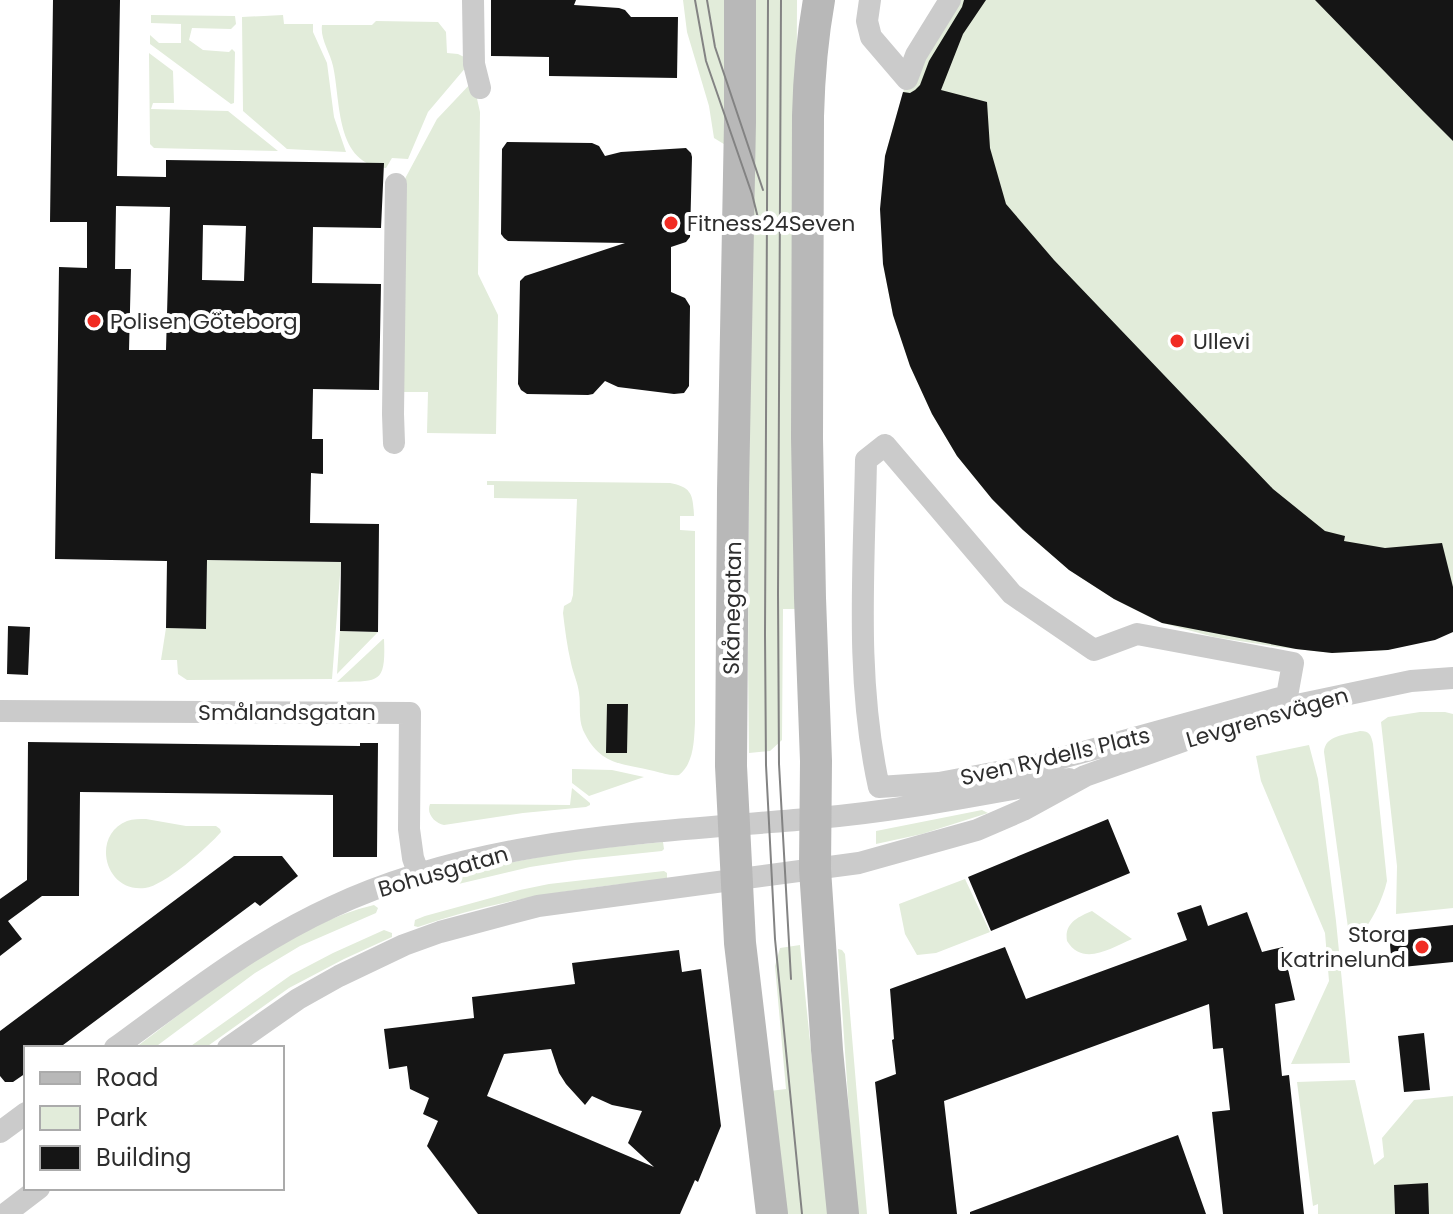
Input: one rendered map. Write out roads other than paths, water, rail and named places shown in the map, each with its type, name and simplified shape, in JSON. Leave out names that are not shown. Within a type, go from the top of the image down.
[{"type":"main road","name":"Skånegatan","points":[[740,0],[731,671],[733,824],[740,943],[772,1214]]},
{"type":"main road","points":[[815,10],[808,116],[807,438],[816,761],[815,869],[827,1050],[843,1214]]},
{"type":"street","points":[[473,0],[474,64],[480,88]]},
{"type":"street","points":[[870,0],[867,21],[871,37],[907,79],[916,55],[950,0]]},
{"type":"street","points":[[394,443],[396,184]]},
{"type":"street","name":"Sven Rydells Plats","points":[[885,445],[1012,594],[1094,650],[1137,634],[1293,663],[1287,696],[1036,765],[939,783],[879,787],[871,752],[862,650],[866,460],[885,445]]},
{"type":"street","name":"Levgrensvägen","points":[[815,869],[859,863],[977,830],[1023,810],[1085,776],[1292,706],[1411,681],[1453,678]]},
{"type":"street","name":"Smålandsgatan","points":[[0,711],[410,713],[409,829],[419,875]]},
{"type":"street","name":"Levgrensvägen","points":[[815,818],[886,810],[1085,776]]},
{"type":"street","name":"Bohusgatan","points":[[118,1046],[226,967],[293,925],[356,897],[419,875],[507,852],[585,840],[815,818]]},
{"type":"street","points":[[231,1046],[298,999],[339,976],[404,945],[440,932],[538,906],[815,869]]},
{"type":"street","points":[[0,1132],[24,1114]]},
{"type":"street","points":[[5,1214],[36,1190]]},
{"type":"tram line","points":[[695,0],[706,61],[752,194],[761,230]]},
{"type":"tram line","points":[[707,0],[715,47],[763,190]]},
{"type":"tram line","points":[[768,0],[766,765],[775,939],[802,1214]]},
{"type":"tram line","points":[[781,0],[779,764],[791,979]]},
{"type":"place","name":"Fitness24Seven","points":[[671,223]]},
{"type":"place","name":"Polisen Göteborg","points":[[94,321]]},
{"type":"place","name":"Ullevi","points":[[1177,341]]},
{"type":"place","name":"Stora Katrinelund","points":[[1422,947]]}]
